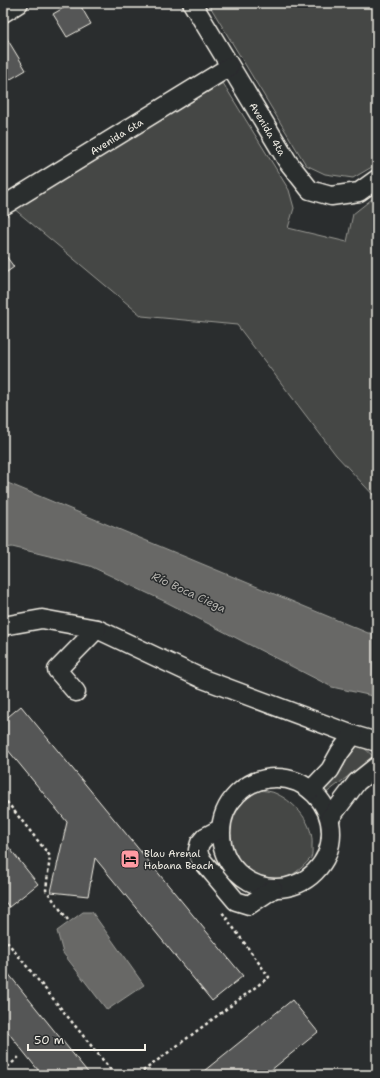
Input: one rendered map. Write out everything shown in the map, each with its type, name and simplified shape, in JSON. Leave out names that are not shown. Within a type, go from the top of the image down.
[{"type":"street","points":[[3,13],[19,3]]},
{"type":"street","name":"Avenida 4ta","points":[[192,3],[229,67],[288,162],[310,190],[332,196],[359,192],[377,179]]},
{"type":"street","name":"Avenida 6ta","points":[[3,206],[229,67]]},
{"type":"street","points":[[3,626],[42,619],[97,629],[203,679],[353,735],[377,742]]},
{"type":"street","points":[[76,692],[57,670],[97,629]]},
{"type":"street","points":[[311,790],[330,770],[340,752],[353,735]]},
{"type":"street","points":[[330,818],[357,782],[377,766]]},
{"type":"street","points":[[279,777],[296,781],[311,790],[323,803],[330,818],[332,836],[328,853],[319,868],[301,882],[290,887],[273,889],[256,885],[241,876],[229,863],[222,847],[220,829],[224,812],[232,797],[251,783],[262,779],[279,777]]},
{"type":"street","points":[[220,829],[205,837],[200,842],[198,850],[200,858],[208,870],[236,901],[249,905],[273,889]]},
{"type":"path","points":[[3,797],[50,856],[46,890],[68,920]]},
{"type":"path","points":[[138,1075],[269,977],[222,912]]},
{"type":"path","points":[[3,937],[115,1075]]},
{"type":"path","points":[[3,1070],[19,1056]]},
{"type":"shaded area","points":[[208,3],[377,3],[377,164],[353,178],[325,174],[306,165]]},
{"type":"shaded area","points":[[223,83],[289,190],[294,208],[288,228],[347,242],[353,214],[377,195],[377,499],[336,455],[237,325],[142,316],[13,208]]},
{"type":"shaded area","points":[[359,743],[377,760],[351,774],[316,801],[314,797],[344,766],[346,754]]},
{"type":"shaded area","points":[[259,790],[275,793],[291,803],[307,822],[312,838],[312,854],[310,859],[294,874],[281,880],[268,881],[258,878],[234,854],[225,837],[223,829],[224,820],[230,808],[242,799]]},
{"type":"water","name":"Río Boca Ciega","points":[[3,481],[368,633],[377,633],[377,697],[332,687],[166,602],[90,566],[12,547],[3,549]]},
{"type":"water","points":[[83,912],[92,912],[144,985],[107,1010],[63,953],[57,931]]},
{"type":"building","points":[[72,3],[79,3],[91,24],[67,37],[53,14]]},
{"type":"building","points":[[6,37],[26,70],[9,80],[3,69],[3,39]]},
{"type":"building","points":[[3,252],[14,267],[3,275]]},
{"type":"building","points":[[21,706],[243,976],[212,1001],[95,858],[88,896],[51,892],[67,822],[3,744],[3,721]]},
{"type":"building","points":[[3,840],[38,884],[9,907],[3,899]]},
{"type":"building","points":[[3,967],[90,1075],[42,1075],[3,1026]]},
{"type":"building","points":[[292,1000],[318,1032],[265,1075],[199,1075]]},
{"type":"building","points":[[377,1005],[377,1014],[373,1009]]},
{"type":"place","name":"Blau Arenal Habana Beach","points":[[130,859]]}]
